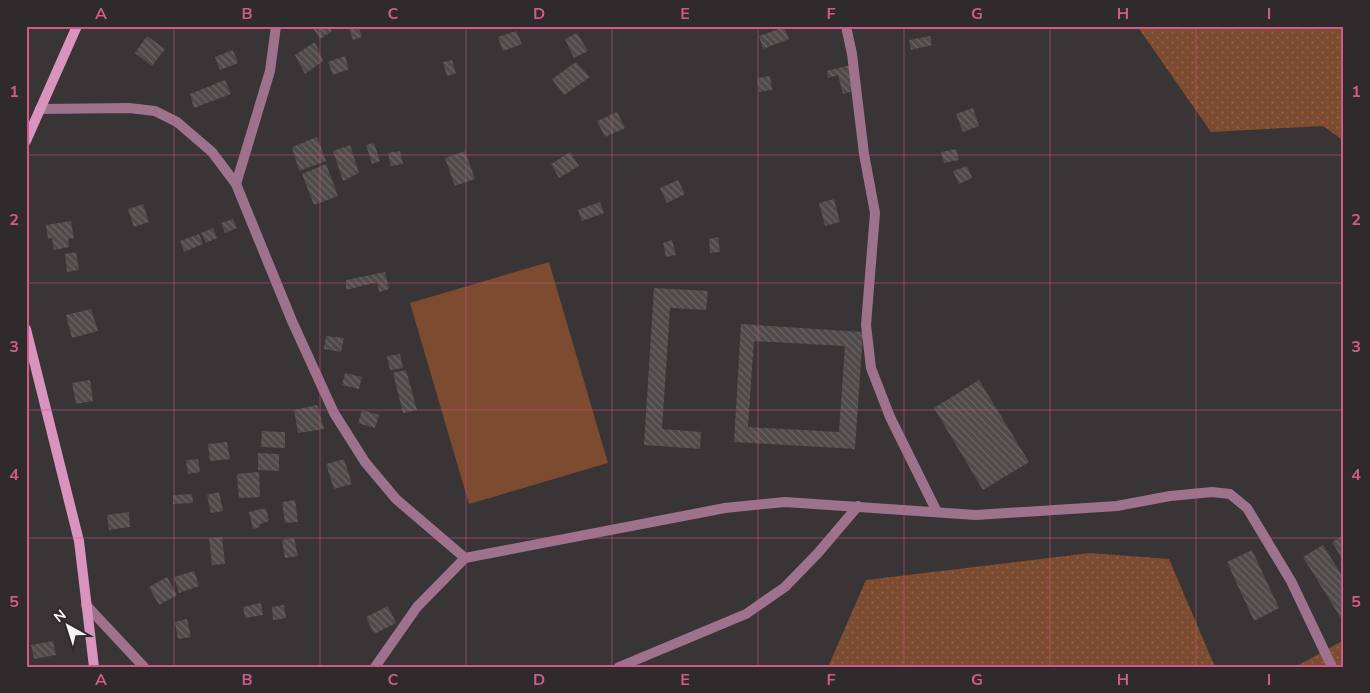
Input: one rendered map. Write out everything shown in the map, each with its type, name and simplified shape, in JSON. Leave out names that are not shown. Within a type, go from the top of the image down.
[{"type":"street","points":[[26,141],[77,26]]},
{"type":"street","points":[[236,184],[270,71],[276,26]]},
{"type":"street","points":[[846,26],[852,54],[864,154],[875,213],[866,325],[871,368],[890,417],[937,512]]},
{"type":"street","points":[[40,109],[129,108],[155,111],[176,122],[212,152],[236,184],[292,321],[334,413],[365,462],[396,500],[465,558]]},
{"type":"street","points":[[26,330],[31,367],[79,542],[94,667]]},
{"type":"street","points":[[375,667],[417,606],[465,558],[726,508],[785,502],[976,515],[1116,506],[1170,496],[1212,492],[1230,494],[1247,508],[1291,581],[1332,667]]},
{"type":"street","points":[[619,667],[746,614],[785,587],[818,553],[858,506]]},
{"type":"street","points":[[86,604],[144,667]]},
{"type":"shaded area","points":[[1137,26],[1344,26],[1344,141],[1323,126],[1211,132]]},
{"type":"shaded area","points":[[549,262],[608,463],[469,504],[410,303]]},
{"type":"shaded area","points":[[1090,553],[1169,559],[1215,667],[828,667],[866,580]]},
{"type":"shaded area","points":[[1344,640],[1344,667],[1295,667]]},
{"type":"building","points":[[312,26],[329,26],[332,31],[320,39]]},
{"type":"building","points":[[348,26],[358,26],[362,37],[353,40]]},
{"type":"building","points":[[784,27],[789,39],[763,49],[759,36]]},
{"type":"building","points":[[516,31],[522,44],[503,51],[498,37]]},
{"type":"building","points":[[577,33],[588,51],[574,58],[565,39]]},
{"type":"building","points":[[147,36],[165,49],[152,66],[135,53]]},
{"type":"building","points":[[930,36],[932,45],[911,50],[909,40]]},
{"type":"building","points":[[315,42],[323,61],[305,74],[295,55]]},
{"type":"building","points":[[233,50],[238,63],[220,70],[215,57]]},
{"type":"building","points":[[345,56],[349,69],[333,75],[328,62]]},
{"type":"building","points":[[452,60],[456,73],[447,76],[443,62]]},
{"type":"building","points":[[576,62],[590,77],[564,95],[552,79]]},
{"type":"building","points":[[854,64],[861,89],[843,94],[838,75],[828,78],[827,71]]},
{"type":"building","points":[[770,76],[772,90],[759,92],[757,78]]},
{"type":"building","points":[[225,80],[231,94],[194,108],[190,94]]},
{"type":"building","points":[[973,108],[979,126],[963,132],[956,114]]},
{"type":"building","points":[[617,112],[625,128],[605,137],[597,121]]},
{"type":"building","points":[[317,137],[326,161],[299,171],[292,147]]},
{"type":"building","points":[[374,143],[380,161],[372,164],[366,145]]},
{"type":"building","points":[[350,145],[359,173],[343,181],[333,151]]},
{"type":"building","points":[[956,149],[959,160],[944,163],[941,152]]},
{"type":"building","points":[[400,151],[403,164],[391,166],[388,153]]},
{"type":"building","points":[[465,151],[475,179],[455,186],[445,158]]},
{"type":"building","points":[[570,152],[579,166],[559,178],[551,164]]},
{"type":"building","points":[[326,164],[338,196],[314,205],[302,174]]},
{"type":"building","points":[[967,166],[972,178],[959,184],[953,171]]},
{"type":"building","points":[[678,180],[685,194],[667,203],[660,188]]},
{"type":"building","points":[[834,199],[840,222],[825,226],[819,203]]},
{"type":"building","points":[[600,202],[604,213],[582,221],[578,210]]},
{"type":"building","points":[[143,204],[149,222],[134,227],[128,209]]},
{"type":"building","points":[[233,219],[237,228],[225,233],[221,223]]},
{"type":"building","points":[[71,221],[74,238],[68,239],[69,247],[54,250],[52,238],[48,239],[46,225]]},
{"type":"building","points":[[213,228],[217,238],[206,243],[201,233]]},
{"type":"building","points":[[199,234],[203,244],[184,252],[180,241]]},
{"type":"building","points":[[718,237],[720,252],[710,253],[709,239]]},
{"type":"building","points":[[672,240],[676,255],[666,257],[663,243]]},
{"type":"building","points":[[76,252],[79,270],[67,272],[65,254]]},
{"type":"building","points":[[385,272],[389,289],[379,292],[377,282],[346,290],[346,280]]},
{"type":"building","points":[[654,288],[708,291],[706,310],[670,308],[662,429],[701,432],[700,449],[644,445]]},
{"type":"building","points":[[91,309],[98,331],[72,338],[66,315]]},
{"type":"building","points":[[741,324],[863,332],[855,449],[734,442]],"holes":[[[754,341],[845,346],[839,432],[748,427]]]},
{"type":"building","points":[[326,336],[344,338],[341,352],[324,349]]},
{"type":"building","points":[[400,354],[403,368],[390,370],[387,356]]},
{"type":"building","points":[[406,370],[417,410],[403,413],[393,373]]},
{"type":"building","points":[[345,373],[362,377],[359,389],[342,385]]},
{"type":"building","points":[[90,380],[93,401],[76,404],[72,383]]},
{"type":"building","points":[[979,380],[1029,462],[983,490],[934,408]]},
{"type":"building","points":[[317,405],[324,429],[298,433],[294,410]]},
{"type":"building","points":[[362,410],[379,415],[375,428],[358,423]]},
{"type":"building","points":[[262,431],[285,432],[285,448],[261,447]]},
{"type":"building","points":[[227,442],[230,459],[210,461],[208,444]]},
{"type":"building","points":[[258,453],[279,454],[279,471],[258,470]]},
{"type":"building","points":[[198,459],[200,472],[188,474],[186,460]]},
{"type":"building","points":[[344,459],[352,484],[334,489],[326,464]]},
{"type":"building","points":[[259,472],[260,497],[239,498],[237,474]]},
{"type":"building","points":[[219,492],[223,511],[211,513],[207,495]]},
{"type":"building","points":[[192,494],[193,503],[173,504],[173,495]]},
{"type":"building","points":[[295,500],[298,522],[285,523],[282,502]]},
{"type":"building","points":[[266,508],[269,521],[253,529],[249,512]]},
{"type":"building","points":[[129,512],[130,527],[109,530],[107,515]]},
{"type":"building","points":[[1344,535],[1344,562],[1332,542]]},
{"type":"building","points":[[222,537],[225,564],[212,565],[209,538]]},
{"type":"building","points":[[294,538],[298,556],[285,558],[282,540]]},
{"type":"building","points":[[1323,545],[1344,579],[1344,623],[1303,557]]},
{"type":"building","points":[[1252,550],[1279,608],[1254,621],[1227,562]]},
{"type":"building","points":[[194,571],[199,586],[179,593],[174,577]]},
{"type":"building","points":[[167,577],[177,595],[159,605],[149,587]]},
{"type":"building","points":[[261,603],[263,615],[245,618],[243,607]]},
{"type":"building","points":[[284,605],[286,618],[273,620],[272,607]]},
{"type":"building","points":[[388,606],[396,623],[374,634],[366,617]]},
{"type":"building","points":[[187,619],[191,637],[178,639],[175,622]]},
{"type":"building","points":[[53,641],[56,655],[34,659],[31,645]]}]
